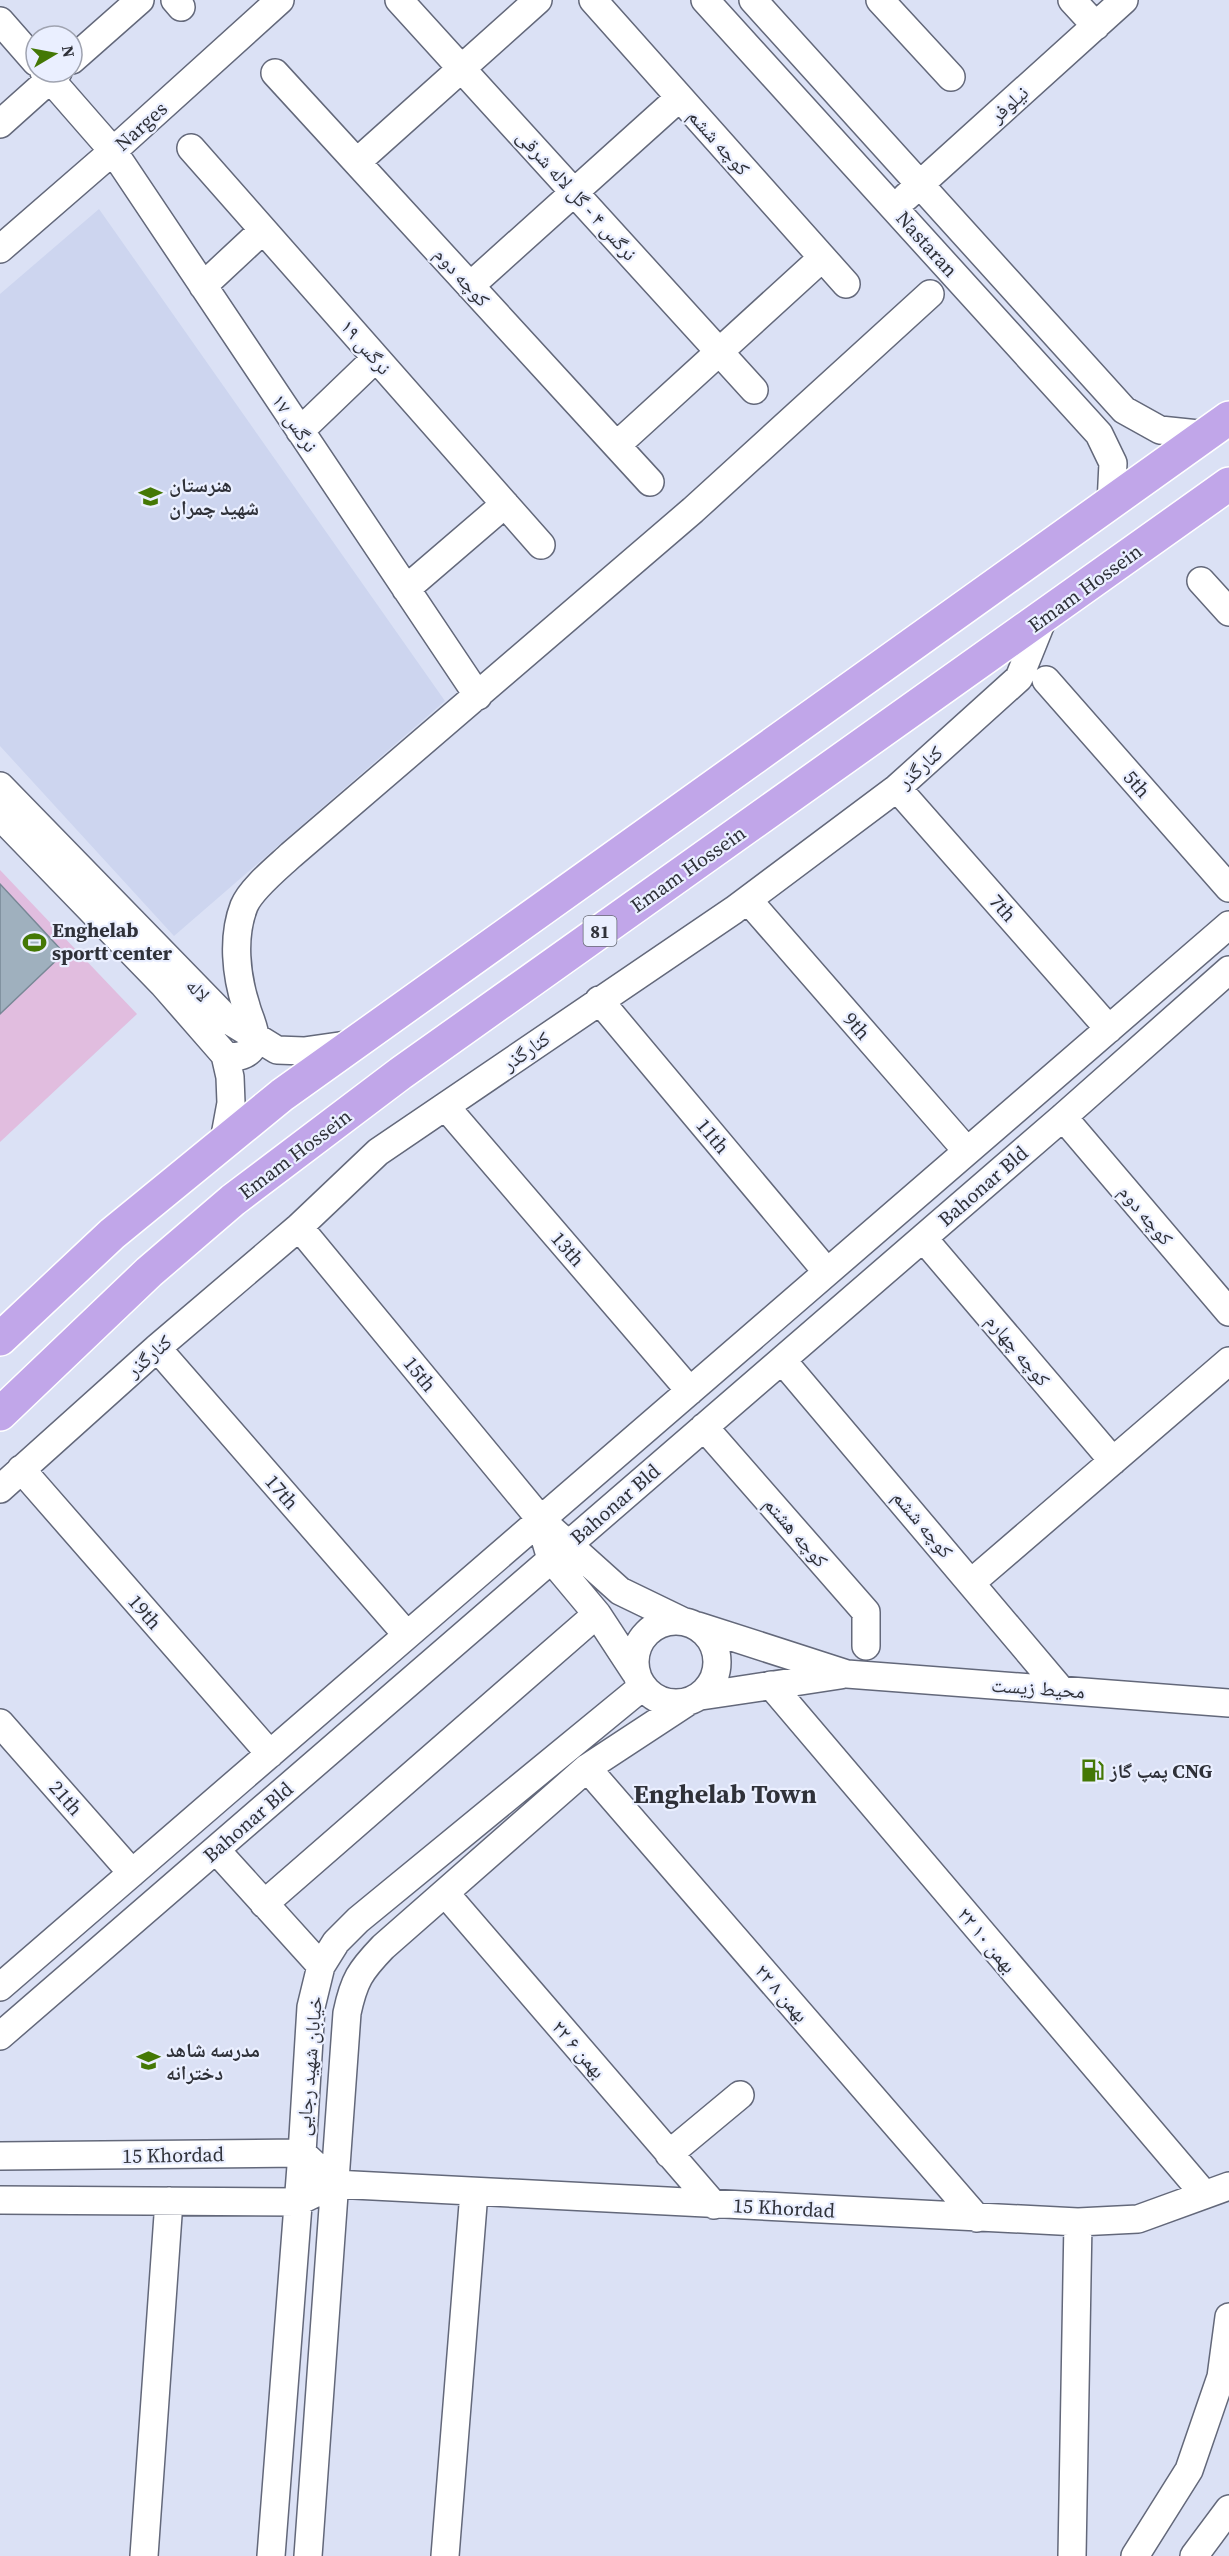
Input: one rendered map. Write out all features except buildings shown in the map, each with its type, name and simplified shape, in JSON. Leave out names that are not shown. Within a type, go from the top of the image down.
[{"type":"main road","points":[[0,1339],[112,1234],[224,1141],[353,1044],[1218,427]]},
{"type":"main road","name":"Emam Hossein","points":[[0,1414],[149,1272],[233,1200],[401,1073],[1229,484]]},
{"type":"street","points":[[84,49],[140,0]]},
{"type":"street","name":"Narges","points":[[0,249],[113,151],[280,0]]},
{"type":"street","name":"نرگس ۴ - گل لاله شرقی","points":[[399,0],[754,390]]},
{"type":"street","points":[[357,162],[538,0]]},
{"type":"street","name":"کوچه ششم","points":[[593,0],[846,284]]},
{"type":"street","name":"Nastaran","points":[[705,0],[1100,434],[1113,463],[1111,504]]},
{"type":"street","name":"Nastaran","points":[[753,0],[1124,410],[1160,430],[1218,427]]},
{"type":"street","points":[[880,0],[951,77]]},
{"type":"street","points":[[1072,0],[1095,26]]},
{"type":"street","name":"نیلوفر","points":[[895,208],[1124,0]]},
{"type":"street","name":"نرگس ۱۷","points":[[0,21],[24,47]]},
{"type":"street","name":"کوچه دوم","points":[[275,73],[650,482]]},
{"type":"street","points":[[0,124],[35,84]]},
{"type":"street","name":"نرگس ۱۷","points":[[58,84],[113,151],[478,696]]},
{"type":"street","points":[[470,285],[679,98]]},
{"type":"street","name":"نرگس ۱۹","points":[[191,148],[541,545]]},
{"type":"street","points":[[203,286],[263,230]]},
{"type":"street","points":[[617,445],[822,258]]},
{"type":"street","points":[[224,1141],[231,1103],[230,1077],[225,1055],[236,1058],[244,1055],[251,1048],[255,1037],[245,1004],[237,963],[237,932],[245,904],[291,855],[693,510],[930,294]]},
{"type":"street","points":[[300,430],[376,358]]},
{"type":"street","points":[[406,589],[505,504]]},
{"type":"street","points":[[1201,580],[1229,612]]},
{"type":"street","name":"کنارگذر","points":[[0,1489],[157,1348],[299,1227],[378,1152],[748,900],[897,788],[1019,678],[1044,616]]},
{"type":"street","name":"5th","points":[[1046,680],[1229,888]]},
{"type":"street","name":"لاله","points":[[0,786],[228,1020],[277,1050],[304,1051],[353,1044]]},
{"type":"street","name":"7th","points":[[897,788],[1109,1029]]},
{"type":"street","name":"لاله","points":[[0,816],[163,984],[225,1055]]},
{"type":"street","name":"9th","points":[[748,900],[967,1151]]},
{"type":"street","name":"Bahonar Bld","points":[[0,1988],[1229,925]]},
{"type":"street","name":"Bahonar Bld","points":[[0,2036],[1063,1117],[1229,970]]},
{"type":"street","name":"11th","points":[[599,1000],[827,1272]]},
{"type":"street","name":"13th","points":[[446,1107],[690,1391]]},
{"type":"street","name":"کوچه دوم","points":[[1063,1117],[1229,1312]]},
{"type":"street","name":"15th","points":[[299,1227],[541,1520]]},
{"type":"street","name":"کوچه چهارم","points":[[923,1238],[1113,1461]]},
{"type":"street","name":"17th","points":[[157,1348],[407,1635]]},
{"type":"street","name":"کوچه ششم","points":[[782,1359],[1061,1690]]},
{"type":"street","points":[[972,1582],[1229,1361]]},
{"type":"street","name":"کوچه هشتم","points":[[704,1427],[866,1612],[866,1646]]},
{"type":"street","name":"19th","points":[[21,1469],[270,1754]]},
{"type":"street","points":[[541,1520],[597,1614],[639,1680],[654,1698],[670,1704],[693,1700],[712,1684],[717,1669],[716,1652],[710,1637],[690,1623],[666,1622],[651,1628],[640,1640],[634,1656],[639,1680]]},
{"type":"street","name":"محیط زیست","points":[[559,1552],[620,1591],[690,1623],[847,1674]]},
{"type":"street","points":[[264,1904],[597,1614]]},
{"type":"street","name":"محیط زیست","points":[[693,1700],[771,1685],[847,1674],[1229,1703]]},
{"type":"street","name":"خیابان شهید رجایی","points":[[271,2556],[311,2007],[321,1966],[336,1942],[358,1920],[639,1680]]},
{"type":"street","name":"۲۲ بهمن ۱۰","points":[[771,1685],[1216,2190]]},
{"type":"street","name":"خیابان شهید رجایی","points":[[308,2556],[347,2013],[353,1985],[365,1965],[383,1947],[587,1768],[693,1700]]},
{"type":"street","name":"21th","points":[[0,1723],[132,1874]]},
{"type":"street","name":"۲۲ بهمن ۸","points":[[587,1768],[978,2218]]},
{"type":"street","points":[[216,1850],[321,1966]]},
{"type":"street","name":"۲۲ بهمن ۶","points":[[445,1893],[714,2205]]},
{"type":"street","points":[[669,2154],[740,2096]]},
{"type":"street","points":[[302,2154],[334,2184]]},
{"type":"street","name":"15 Khordad","points":[[0,2156],[302,2154]]},
{"type":"street","name":"15 Khordad","points":[[0,2200],[297,2202],[334,2184],[1078,2222],[1138,2219],[1216,2190]]},
{"type":"street","points":[[446,2556],[474,2192]]},
{"type":"street","points":[[144,2556],[169,2201]]},
{"type":"street","points":[[1072,2556],[1078,2222]]},
{"type":"street","points":[[1135,2556],[1189,2470],[1221,2377],[1229,2318]]},
{"type":"street","points":[[1194,2556],[1229,2509]]},
{"type":"shaded area","name":"هنرستان شهید چمران","points":[[99,209],[445,701],[174,936],[0,746],[0,294]]},
{"type":"shaded area","name":"Enghelab sportt center","points":[[0,870],[137,1014],[0,1142]]},
{"type":"place","name":"هنرستان شهید چمران","points":[[151,497]]},
{"type":"place","name":"Enghelab sportt center","points":[[34,942]]},
{"type":"place","name":"پمپ گاز CNG","points":[[1092,1771]]},
{"type":"place","name":"مدرسه شاهد دخترانه","points":[[148,2061]]},
{"type":"district","name":"Enghelab Town","points":[[725,1794]]}]
